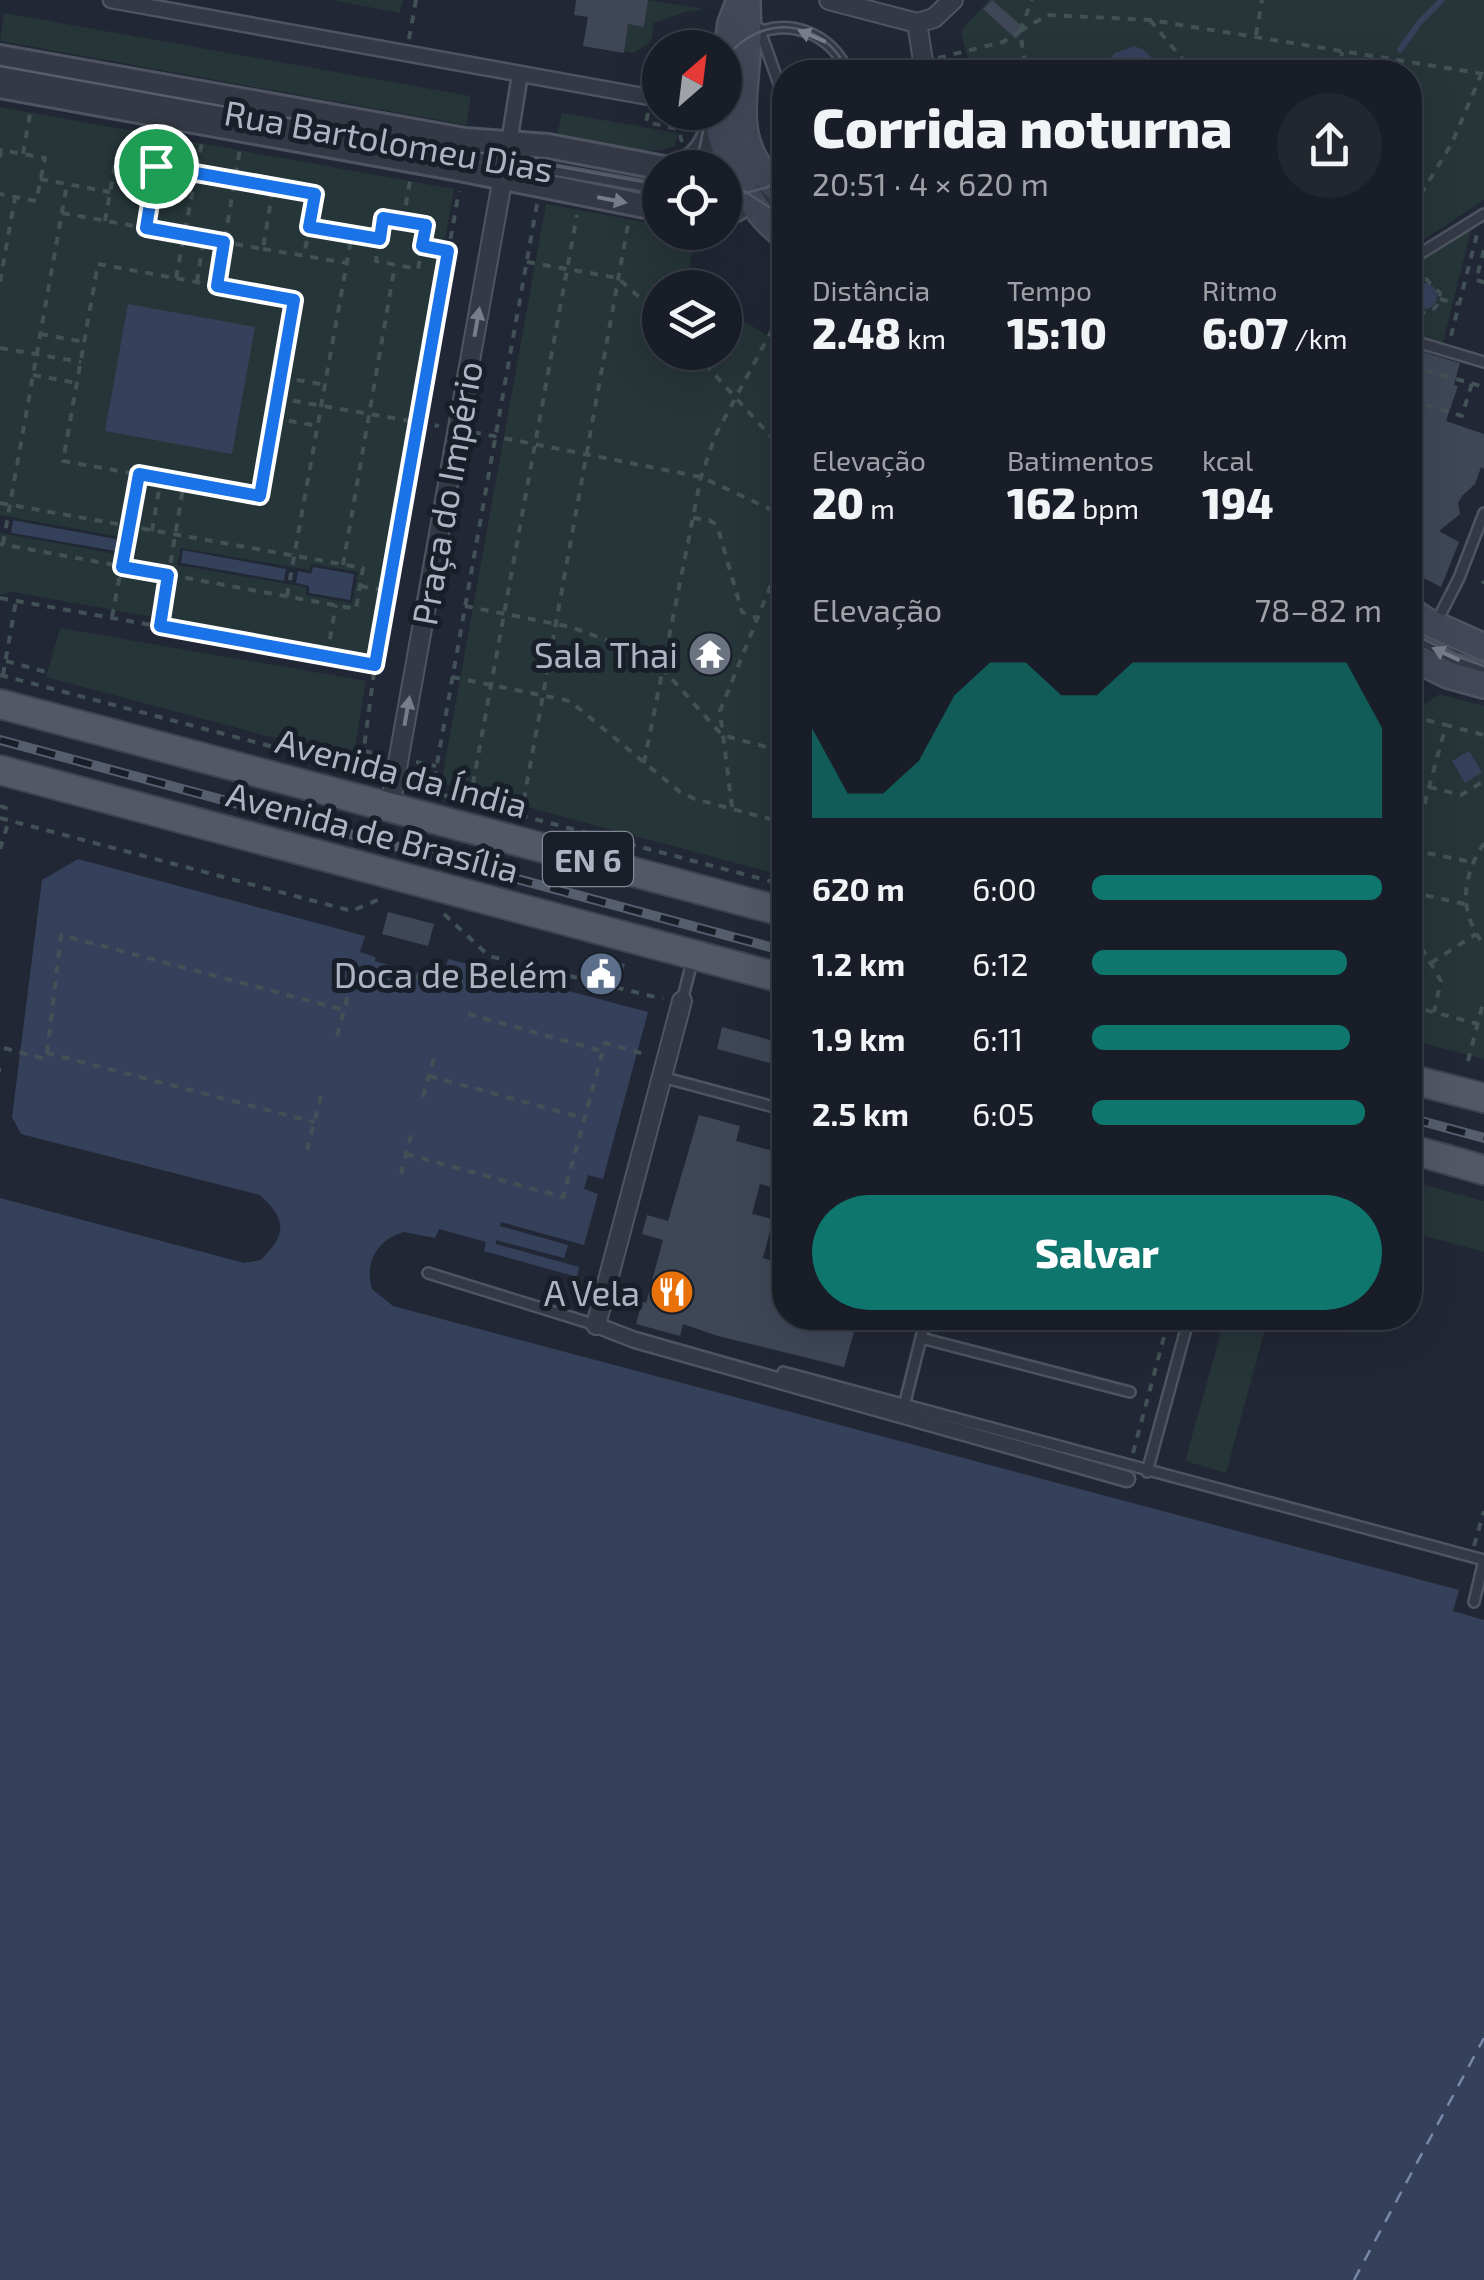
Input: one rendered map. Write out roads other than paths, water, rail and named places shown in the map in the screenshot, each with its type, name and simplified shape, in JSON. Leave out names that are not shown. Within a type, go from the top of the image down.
[{"type":"main road","points":[[746,15],[741,106],[757,205]]},
{"type":"main road","points":[[720,130],[723,148],[757,205]]},
{"type":"main road","points":[[1422,623],[1484,647]]},
{"type":"main road","points":[[1422,662],[1484,686]]},
{"type":"main road","name":"Avenida da Índia","points":[[1,685],[390,807],[772,909]]},
{"type":"main road","name":"Avenida de Brasília","points":[[0,770],[772,976]]},
{"type":"main road","points":[[1422,1082],[1484,1098]]},
{"type":"main road","points":[[1422,1152],[1484,1170]]},
{"type":"street","points":[[111,0],[642,96]]},
{"type":"street","points":[[829,0],[916,23],[934,18],[954,0]]},
{"type":"street","points":[[916,23],[920,60]]},
{"type":"street","points":[[0,57],[465,140],[506,161],[548,146],[642,160]]},
{"type":"street","name":"Praça do Império","points":[[390,807],[520,74]]},
{"type":"street","points":[[0,86],[506,161],[642,203]]},
{"type":"street","points":[[686,150],[702,130]]},
{"type":"street","points":[[682,1001],[596,1326],[635,1340],[1128,1473]]},
{"type":"lane","points":[[746,15],[808,31],[834,49],[841,60]]},
{"type":"lane","points":[[746,15],[772,72]]},
{"type":"lane","name":"Rua Bartolomeu Dias","points":[[0,71],[506,161]]},
{"type":"lane","points":[[1422,253],[1484,214]]},
{"type":"lane","points":[[1422,343],[1484,362]]},
{"type":"lane","points":[[1422,617],[1459,578],[1484,513]]},
{"type":"lane","points":[[1422,625],[1454,659],[1484,669]]},
{"type":"lane","points":[[682,1001],[694,955]]},
{"type":"lane","points":[[664,1068],[772,1105]]},
{"type":"lane","points":[[428,1273],[596,1326]]},
{"type":"lane","points":[[904,1406],[923,1330]]},
{"type":"lane","points":[[1148,1472],[1186,1330]]},
{"type":"lane","points":[[921,1338],[1130,1392]]},
{"type":"lane","points":[[782,1372],[1128,1473],[1148,1472],[1484,1560],[1474,1602]]},
{"type":"water","points":[[1134,46],[1154,60],[1109,60],[1115,53]]},
{"type":"water","points":[[1422,283],[1436,291],[1433,305],[1422,309]]},
{"type":"water","points":[[128,304],[255,327],[232,454],[105,431]]},
{"type":"water","points":[[0,518],[117,539],[115,551],[0,531]]},
{"type":"water","points":[[182,550],[311,573],[313,566],[355,574],[350,601],[308,593],[309,586],[180,563]]},
{"type":"water","points":[[1469,751],[1482,772],[1465,783],[1452,761]]},
{"type":"water","points":[[78,859],[365,936],[360,952],[375,957],[375,961],[442,980],[448,959],[648,1012],[603,1179],[588,1175],[584,1189],[598,1194],[584,1245],[501,1222],[500,1226],[568,1245],[564,1258],[496,1240],[496,1244],[579,1267],[577,1277],[484,1251],[486,1242],[439,1229],[435,1238],[404,1232],[380,1246],[370,1270],[372,1289],[393,1306],[1459,1590],[1453,1611],[1484,1620],[1484,2280],[0,2280],[0,1198],[244,1263],[261,1260],[275,1243],[280,1228],[275,1212],[260,1195],[21,1134],[12,1117],[42,880]]},
{"type":"waterway","points":[[1400,50],[1442,0]]},
{"type":"tram line","points":[[742,42],[773,28],[791,28],[824,41],[841,60]]},
{"type":"tram line","points":[[0,66],[642,182]]},
{"type":"tram line","points":[[699,150],[703,130]]},
{"type":"tram line","points":[[742,194],[772,185]]},
{"type":"tram line","points":[[742,190],[772,209]]},
{"type":"tram line","points":[[1422,638],[1484,666]]},
{"type":"railway","points":[[0,740],[772,948]]},
{"type":"railway","points":[[1422,1121],[1484,1138]]},
{"type":"place","name":"Sala Thai","points":[[710,654]]},
{"type":"place","name":"Doca de Belém","points":[[601,974]]},
{"type":"place","name":"A Vela","points":[[672,1292]]}]
